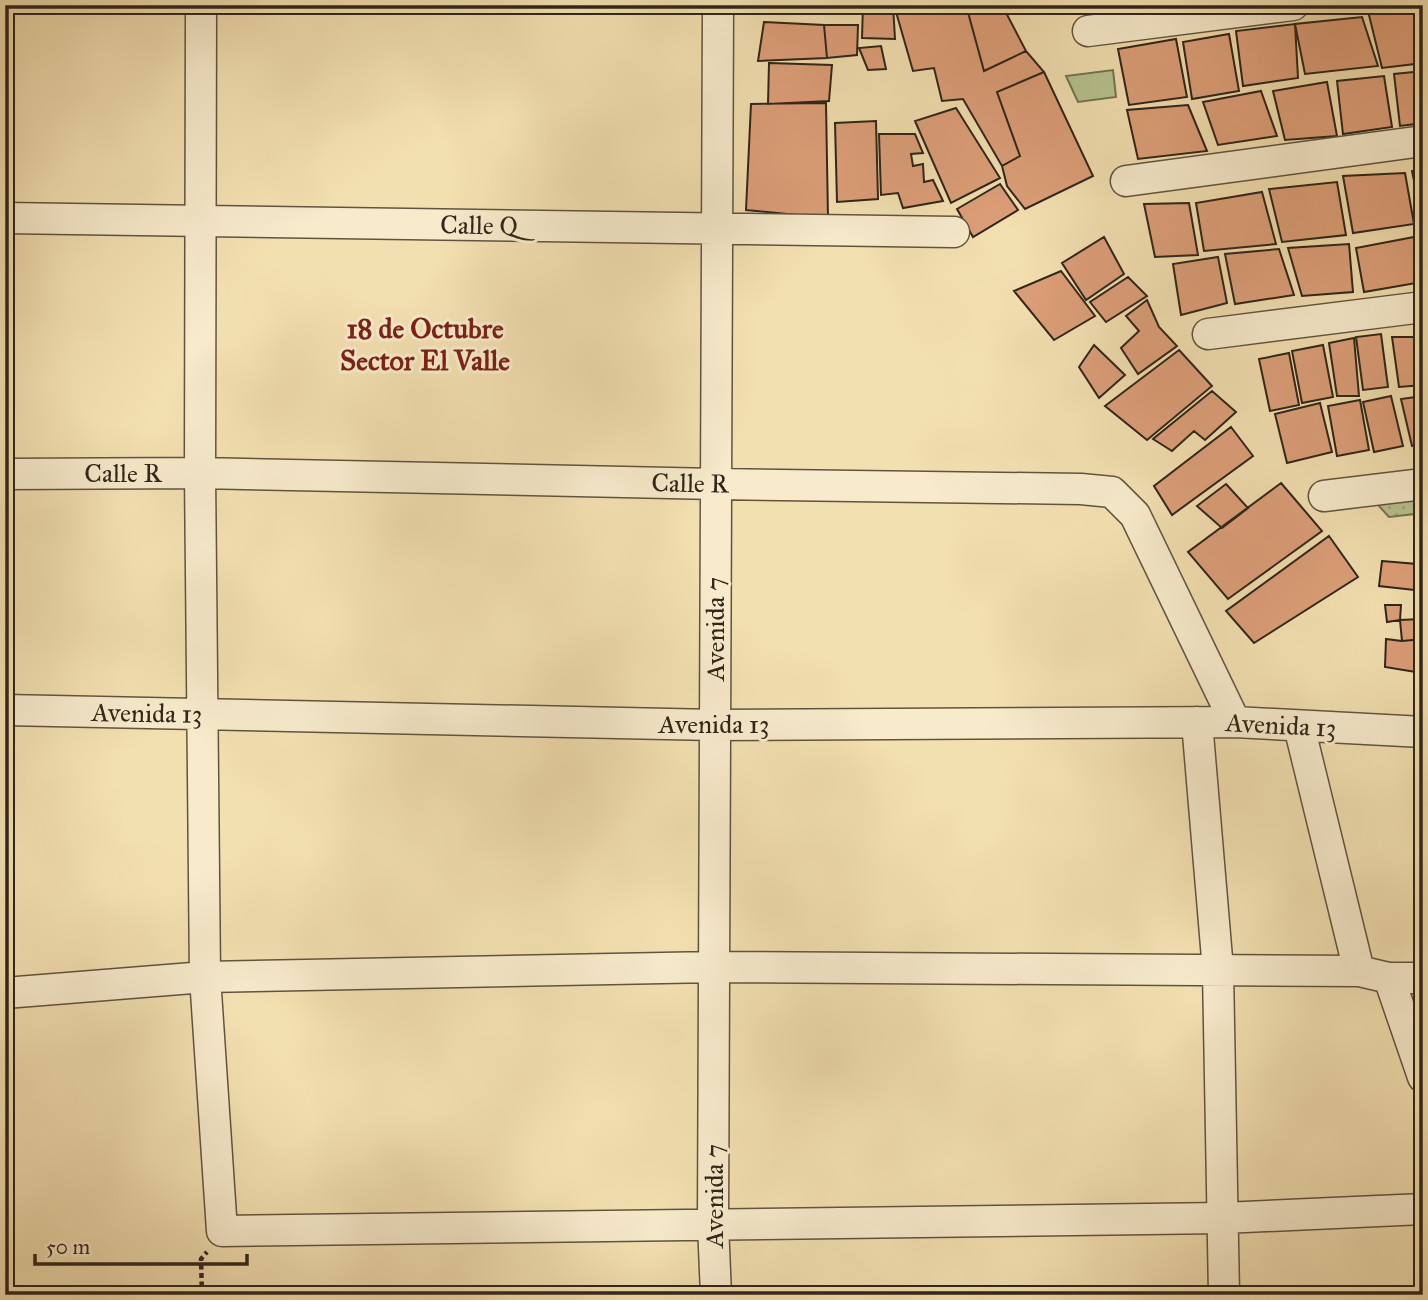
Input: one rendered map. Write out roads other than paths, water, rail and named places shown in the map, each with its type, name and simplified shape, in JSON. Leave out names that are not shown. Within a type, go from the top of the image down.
[{"type":"street","points":[[201,5],[200,473],[205,977],[222,1231],[1223,1218],[1423,1209]]},
{"type":"street","name":"Avenida 7","points":[[716,1295],[713,1224],[718,5]]},
{"type":"street","points":[[1088,31],[1293,5]]},
{"type":"street","points":[[1126,181],[1423,141]]},
{"type":"street","name":"Calle Q","points":[[5,218],[954,232]]},
{"type":"street","points":[[1208,334],[1423,307]]},
{"type":"street","name":"Calle R","points":[[5,474],[200,473],[1081,489],[1112,492],[1135,515],[1235,722]]},
{"type":"street","points":[[1324,496],[1423,484]]},
{"type":"street","name":"Avenida 13","points":[[5,710],[715,725],[1235,722],[1423,732]]},
{"type":"street","points":[[1197,722],[1218,970],[1224,1295]]},
{"type":"street","points":[[1299,726],[1359,971]]},
{"type":"street","points":[[5,993],[205,977],[714,967],[1359,971],[1389,978],[1423,978]]},
{"type":"street","points":[[1389,978],[1423,1077]]},
{"type":"district","name":"18 de Octubre Sector El Valle","points":[[425,344]]}]
